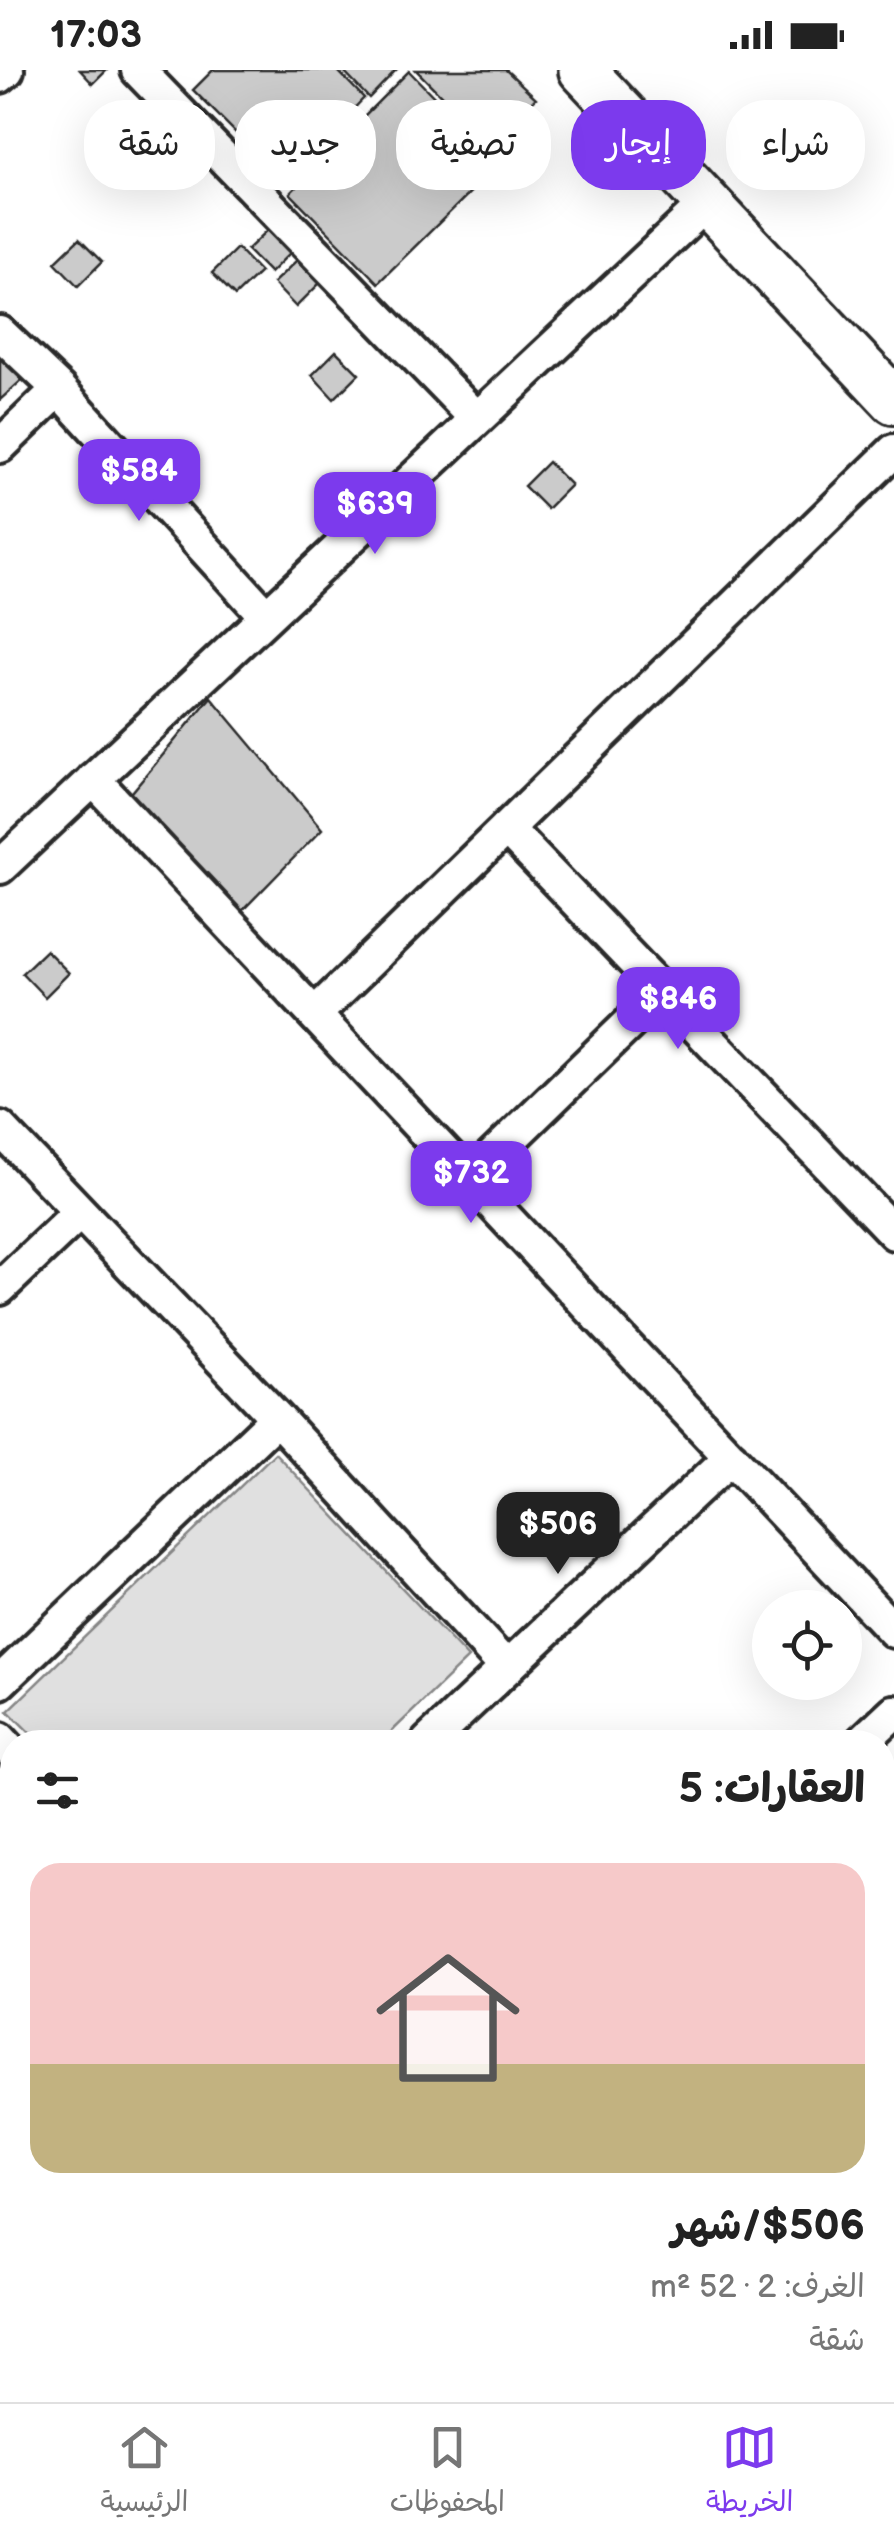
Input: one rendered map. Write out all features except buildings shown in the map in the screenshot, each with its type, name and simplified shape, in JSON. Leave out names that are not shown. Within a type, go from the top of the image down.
[{"type":"street","points":[[0,76],[7,70]]},
{"type":"street","points":[[138,70],[476,419]]},
{"type":"street","points":[[582,70],[894,401]]},
{"type":"street","points":[[0,867],[707,202]]},
{"type":"street","points":[[0,333],[59,389],[266,616]]},
{"type":"street","points":[[0,446],[59,389]]},
{"type":"street","points":[[314,1014],[894,452]]},
{"type":"street","points":[[93,779],[894,1631]]},
{"type":"street","points":[[506,828],[894,1233]]},
{"type":"street","points":[[469,1179],[663,992]]},
{"type":"street","points":[[0,1128],[277,1418],[507,1668]]},
{"type":"street","points":[[0,1288],[80,1212]]},
{"type":"street","points":[[0,1682],[277,1418]]},
{"type":"street","points":[[441,1730],[731,1457]]},
{"type":"street","points":[[875,1730],[894,1712]]},
{"type":"shaded area","points":[[275,1453],[468,1658],[393,1730],[27,1730],[8,1711]]}]
